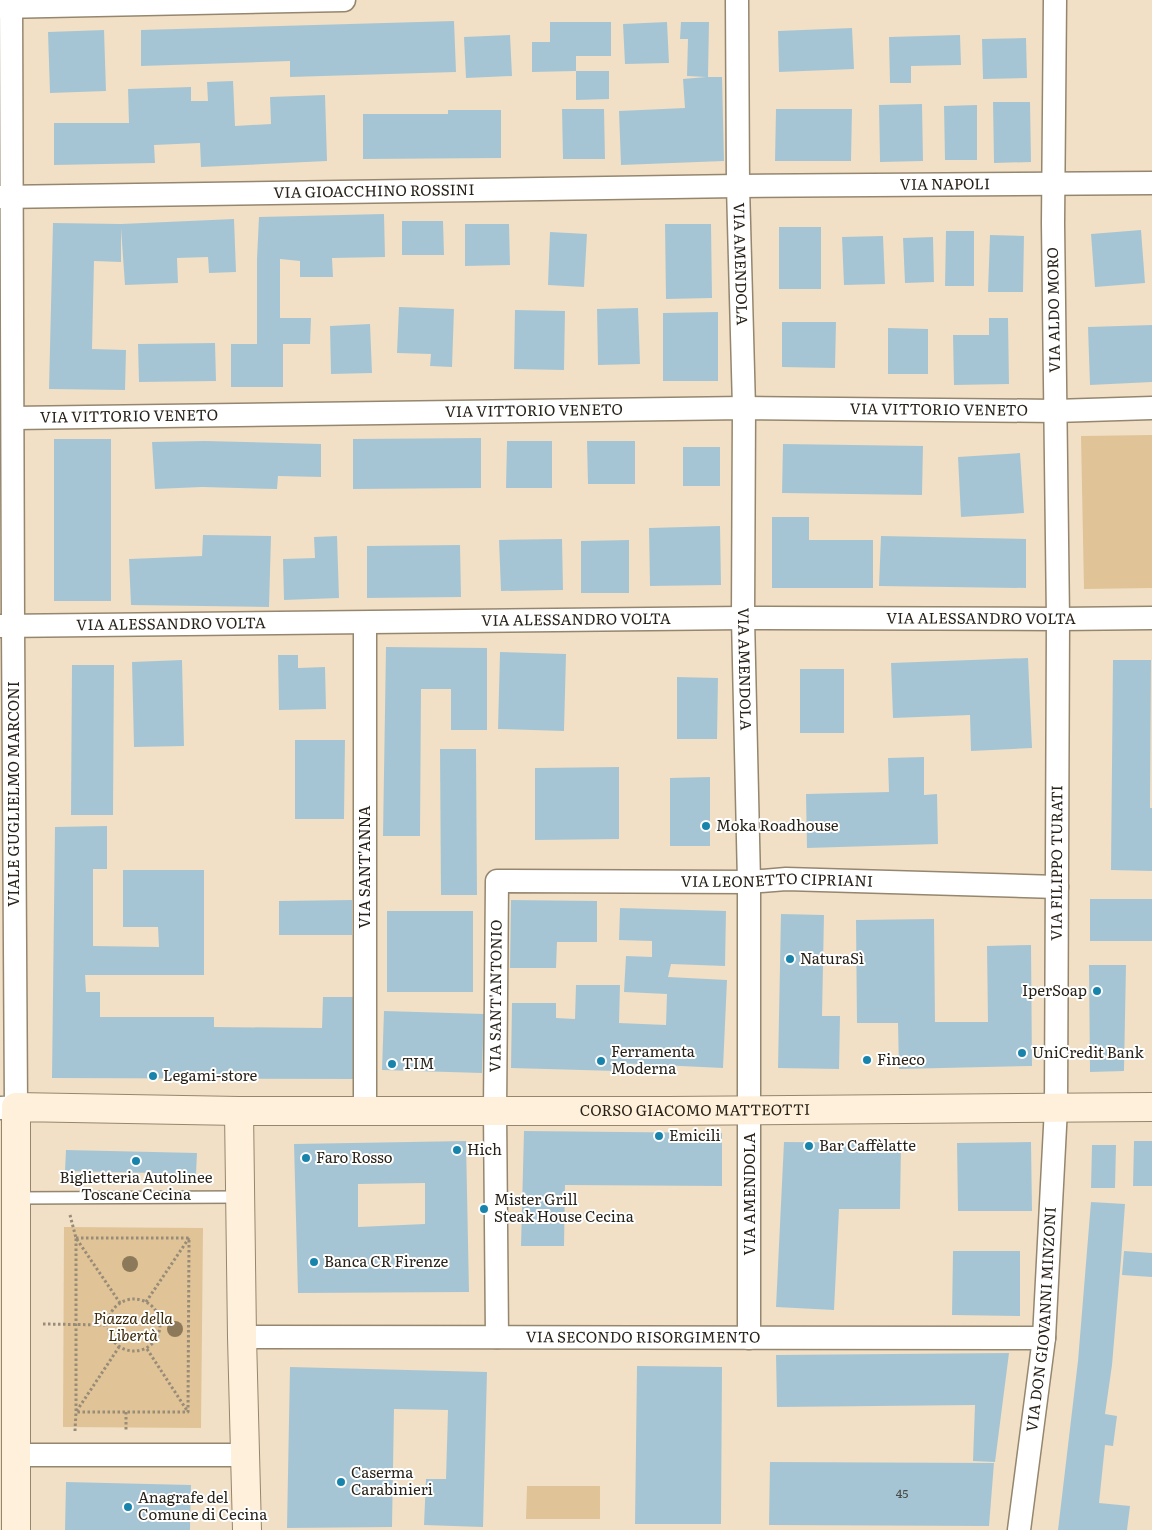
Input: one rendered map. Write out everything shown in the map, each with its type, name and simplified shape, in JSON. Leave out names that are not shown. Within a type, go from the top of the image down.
[{"type":"street","points":[[7,5],[344,0]]},
{"type":"street","name":"VIA AMENDOLA","points":[[737,0],[738,186],[744,408],[743,618],[749,882],[749,1338]]},
{"type":"street","name":"VIA ALDO MORO","points":[[1055,0],[1053,183],[1058,619]]},
{"type":"street","name":"VIALE GUGLIELMO MARCONI","points":[[7,5],[5,197],[12,418],[6,626],[8,1108]]},
{"type":"street","name":"VIA NAPOLI","points":[[738,186],[1152,182]]},
{"type":"street","name":"VIA GIOACCHINO ROSSINI","points":[[5,197],[738,186]]},
{"type":"street","name":"VIA VITTORIO VENETO","points":[[12,418],[744,408],[1055,411],[1152,408]]},
{"type":"street","name":"VIA ALESSANDRO VOLTA","points":[[6,626],[743,618],[1152,618]]},
{"type":"street","name":"VIA FILIPPO TURATI","points":[[1056,1108],[1058,619]]},
{"type":"street","name":"VIA SANT'ANNA","points":[[365,623],[366,1110]]},
{"type":"street","name":"VIA LEONETTO CIPRIANI","points":[[497,881],[749,882],[786,879],[1058,887]]},
{"type":"street","name":"VIA SANT'ANTONIO","points":[[497,881],[495,1111],[497,1337]]},
{"type":"street","name":"CORSO GIACOMO MATTEOTTI","points":[[8,1108],[239,1111],[495,1111],[1152,1107]]},
{"type":"street","points":[[8,1108],[16,1198],[16,1530]]},
{"type":"street","name":"VIA DON GIOVANNI MINZONI","points":[[1019,1530],[1044,1338],[1056,1108]]},
{"type":"street","points":[[239,1111],[247,1530]]},
{"type":"street","name":"VIA SECONDO RISORGIMENTO","points":[[242,1337],[1044,1338]]},
{"type":"street","points":[[16,1454],[245,1456]]},
{"type":"lane","points":[[16,1198],[240,1197]]},
{"type":"path","points":[[76,1238],[189,1238]]},
{"type":"path","points":[[76,1238],[120,1303]]},
{"type":"path","points":[[76,1238],[76,1412]]},
{"type":"path","points":[[146,1302],[189,1238]]},
{"type":"path","points":[[188,1412],[189,1238]]},
{"type":"path","points":[[132,1299],[141,1299],[146,1302],[156,1310],[160,1318],[161,1327],[154,1344],[139,1351],[130,1351],[119,1347],[110,1337],[108,1325],[111,1312],[120,1303],[132,1299]]},
{"type":"path","points":[[16,1330],[40,1324],[108,1325]]},
{"type":"path","points":[[76,1412],[119,1347]]},
{"type":"path","points":[[147,1348],[188,1412]]},
{"type":"path","points":[[76,1412],[188,1412]]},
{"type":"green space","points":[[1152,435],[1152,588],[1084,589],[1081,436]]},
{"type":"green space","name":"Piazza della Libertà","points":[[64,1227],[203,1228],[201,1428],[63,1427]]},
{"type":"green space","points":[[527,1486],[600,1486],[600,1519],[526,1519]]},
{"type":"building","points":[[454,21],[456,72],[290,77],[290,61],[141,66],[141,30]]},
{"type":"building","points":[[550,22],[611,22],[611,56],[576,56],[576,71],[532,72],[532,42],[550,42]]},
{"type":"building","points":[[667,22],[669,63],[625,64],[623,24]]},
{"type":"building","points":[[681,22],[709,22],[708,77],[722,77],[724,161],[621,165],[619,111],[685,108],[683,79],[706,77],[687,76],[688,39],[680,39]]},
{"type":"building","points":[[852,28],[854,69],[779,72],[778,31]]},
{"type":"building","points":[[104,30],[106,91],[50,93],[48,32]]},
{"type":"building","points":[[510,35],[512,76],[466,78],[464,37]]},
{"type":"building","points":[[960,35],[961,65],[911,66],[911,83],[890,83],[889,37]]},
{"type":"building","points":[[1026,38],[1027,78],[983,79],[982,39]]},
{"type":"building","points":[[576,71],[609,71],[609,99],[576,100]]},
{"type":"building","points":[[233,81],[235,126],[271,124],[270,97],[325,95],[327,161],[201,167],[200,143],[154,145],[155,163],[54,165],[54,123],[129,123],[128,89],[191,87],[191,101],[208,101],[207,82]]},
{"type":"building","points":[[993,102],[1030,102],[1031,162],[994,163]]},
{"type":"building","points":[[922,104],[923,161],[880,162],[879,105]]},
{"type":"building","points":[[977,105],[977,160],[945,160],[944,106]]},
{"type":"building","points":[[562,109],[604,109],[605,159],[563,159]]},
{"type":"building","points":[[776,109],[852,109],[851,161],[775,161]]},
{"type":"building","points":[[448,110],[501,110],[501,158],[363,159],[363,114],[448,114]]},
{"type":"building","points":[[384,214],[385,257],[332,258],[333,277],[300,277],[300,261],[280,259],[280,318],[311,318],[310,344],[283,344],[283,387],[231,387],[231,344],[257,344],[259,217]]},
{"type":"building","points":[[234,219],[236,272],[209,273],[208,257],[177,258],[178,283],[125,285],[121,228],[121,262],[94,261],[92,349],[126,350],[125,390],[49,389],[53,223],[121,224]]},
{"type":"building","points":[[402,221],[443,221],[444,255],[402,255]]},
{"type":"building","points":[[465,224],[509,224],[510,265],[465,266]]},
{"type":"building","points":[[665,224],[711,224],[712,298],[666,299]]},
{"type":"building","points":[[779,227],[821,227],[821,289],[779,289]]},
{"type":"building","points":[[1141,230],[1145,283],[1095,287],[1091,234]]},
{"type":"building","points":[[946,231],[974,231],[974,286],[945,286]]},
{"type":"building","points":[[550,232],[587,234],[584,287],[548,285]]},
{"type":"building","points":[[990,235],[1024,236],[1023,292],[988,292]]},
{"type":"building","points":[[883,236],[885,284],[844,285],[842,237]]},
{"type":"building","points":[[933,237],[934,282],[905,283],[903,238]]},
{"type":"building","points":[[399,307],[454,309],[452,367],[430,366],[431,354],[397,353]]},
{"type":"building","points":[[638,308],[640,364],[598,365],[597,309]]},
{"type":"building","points":[[515,310],[565,311],[564,370],[514,369]]},
{"type":"building","points":[[718,312],[718,381],[663,381],[663,313]]},
{"type":"building","points":[[989,318],[1008,318],[1009,384],[954,385],[953,335],[989,335]]},
{"type":"building","points":[[782,322],[836,322],[835,368],[782,367]]},
{"type":"building","points":[[370,324],[372,373],[331,374],[330,326]]},
{"type":"building","points":[[1152,325],[1152,382],[1090,385],[1088,327]]},
{"type":"building","points":[[888,328],[928,329],[928,374],[888,374]]},
{"type":"building","points":[[215,343],[216,381],[139,382],[138,344]]},
{"type":"building","points":[[481,438],[481,488],[353,489],[353,439]]},
{"type":"building","points":[[54,439],[111,439],[111,601],[54,601]]},
{"type":"building","points":[[204,441],[321,444],[321,477],[278,476],[277,489],[202,487],[155,489],[152,442]]},
{"type":"building","points":[[507,441],[552,441],[552,488],[506,488]]},
{"type":"building","points":[[587,441],[635,441],[635,484],[588,484]]},
{"type":"building","points":[[783,444],[923,446],[922,495],[782,493]]},
{"type":"building","points":[[683,447],[720,447],[720,486],[683,486]]},
{"type":"building","points":[[1020,453],[1024,513],[961,517],[958,457]]},
{"type":"building","points":[[772,517],[809,517],[809,540],[873,540],[873,588],[772,588]]},
{"type":"building","points":[[720,526],[721,585],[650,586],[649,528]]},
{"type":"building","points":[[203,535],[271,536],[269,607],[131,605],[129,559],[202,556]]},
{"type":"building","points":[[337,536],[339,598],[284,600],[283,559],[315,558],[314,537]]},
{"type":"building","points":[[881,536],[1026,539],[1026,588],[879,586]]},
{"type":"building","points":[[562,539],[563,590],[501,591],[499,540]]},
{"type":"building","points":[[629,540],[629,593],[581,593],[581,541]]},
{"type":"building","points":[[460,545],[461,597],[367,598],[367,546]]},
{"type":"building","points":[[386,647],[487,648],[487,730],[451,730],[451,689],[421,689],[420,836],[383,836]]},
{"type":"building","points":[[500,652],[566,654],[564,731],[498,729]]},
{"type":"building","points":[[278,655],[298,655],[298,668],[325,667],[326,709],[279,710]]},
{"type":"building","points":[[1028,658],[1032,748],[971,751],[970,715],[893,718],[891,663]]},
{"type":"building","points":[[182,660],[184,746],[134,747],[132,662]]},
{"type":"building","points":[[1113,660],[1151,660],[1150,808],[1152,808],[1152,871],[1111,870]]},
{"type":"building","points":[[72,665],[114,665],[113,815],[71,815]]},
{"type":"building","points":[[800,669],[844,669],[844,733],[800,733]]},
{"type":"building","points":[[677,677],[718,678],[717,739],[677,739]]},
{"type":"building","points":[[295,740],[345,740],[344,819],[295,819]]},
{"type":"building","points":[[440,749],[476,749],[477,895],[441,895]]},
{"type":"building","points":[[924,757],[924,795],[937,794],[938,844],[807,848],[806,794],[889,792],[888,758]]},
{"type":"building","points":[[619,767],[619,839],[535,840],[535,768]]},
{"type":"building","points":[[710,777],[710,846],[670,846],[670,778]]},
{"type":"building","points":[[107,826],[107,869],[93,869],[93,946],[159,947],[158,927],[123,927],[123,870],[204,870],[204,975],[85,975],[86,992],[100,992],[100,1017],[214,1017],[214,1027],[322,1028],[323,997],[355,997],[354,1079],[52,1078],[55,827]]},
{"type":"building","points":[[1090,899],[1152,899],[1152,941],[1090,941]]},
{"type":"building","points":[[352,900],[352,935],[279,935],[279,901]]},
{"type":"building","points":[[511,900],[597,901],[597,942],[557,942],[556,968],[510,968]]},
{"type":"building","points":[[620,908],[726,911],[725,966],[671,964],[668,977],[727,980],[723,1068],[617,1063],[617,1071],[511,1068],[512,1003],[556,1003],[556,1018],[575,1019],[576,985],[620,985],[619,1023],[666,1025],[667,994],[624,992],[626,956],[652,957],[652,941],[619,940]]},
{"type":"building","points":[[387,911],[473,911],[473,992],[387,992]]},
{"type":"building","points":[[781,914],[824,915],[822,1016],[840,1016],[839,1069],[778,1068]]},
{"type":"building","points":[[934,919],[935,1022],[988,1022],[987,946],[1031,945],[1032,1066],[899,1069],[898,1023],[857,1023],[856,920]]},
{"type":"building","points":[[1089,965],[1126,965],[1124,1071],[1090,1072]]},
{"type":"building","points":[[384,1011],[484,1014],[482,1073],[382,1070]]},
{"type":"building","points":[[524,1131],[722,1133],[722,1186],[565,1185],[564,1246],[521,1246]]},
{"type":"building","points":[[466,1141],[469,1292],[298,1293],[294,1144]],"holes":[[[425,1183],[425,1224],[358,1227],[358,1184]]]},
{"type":"building","points":[[1134,1141],[1152,1141],[1152,1186],[1133,1186]]},
{"type":"building","points":[[784,1142],[901,1143],[900,1209],[839,1209],[834,1310],[776,1307]]},
{"type":"building","points":[[1031,1142],[1032,1211],[958,1211],[957,1143]]},
{"type":"building","points":[[1092,1145],[1116,1145],[1115,1188],[1091,1188]]},
{"type":"building","points":[[66,1150],[197,1153],[196,1174],[65,1171]]},
{"type":"building","points":[[1091,1202],[1125,1204],[1112,1365],[1105,1414],[1117,1416],[1113,1446],[1105,1445],[1099,1503],[1130,1506],[1127,1530],[1058,1530],[1078,1361]]},
{"type":"building","points":[[953,1251],[1020,1251],[1020,1316],[952,1315]]},
{"type":"building","points":[[1124,1251],[1152,1253],[1152,1277],[1122,1275]]},
{"type":"building","points":[[1009,1353],[995,1462],[973,1461],[975,1405],[777,1407],[776,1355]]},
{"type":"building","points":[[637,1366],[722,1367],[721,1524],[635,1524]]},
{"type":"building","points":[[290,1367],[487,1372],[483,1527],[424,1525],[426,1479],[446,1479],[448,1410],[394,1409],[392,1527],[287,1528]]},
{"type":"building","points":[[770,1462],[994,1463],[989,1526],[769,1525]]},
{"type":"building","name":"Anagrafe del Comune di Cecina","points":[[66,1482],[191,1485],[190,1530],[65,1530]]},
{"type":"place","name":"Moka Roadhouse","points":[[706,826]]},
{"type":"place","name":"NaturaSì","points":[[790,959]]},
{"type":"place","name":"IperSoap","points":[[1097,991]]},
{"type":"place","name":"UniCredit Bank","points":[[1022,1053]]},
{"type":"place","name":"Fineco","points":[[867,1060]]},
{"type":"place","name":"Ferramenta Moderna","points":[[601,1061]]},
{"type":"place","name":"TIM","points":[[392,1064]]},
{"type":"place","name":"Legami-store","points":[[153,1076]]},
{"type":"place","name":"Emicili","points":[[659,1136]]},
{"type":"place","name":"Bar Caffèlatte","points":[[809,1146]]},
{"type":"place","name":"Hich","points":[[457,1150]]},
{"type":"place","name":"Faro Rosso","points":[[306,1158]]},
{"type":"place","name":"Biglietteria Autolinee Toscane Cecina","points":[[136,1161]]},
{"type":"place","name":"Mister Grill Steak House Cecina","points":[[484,1209]]},
{"type":"place","name":"Banca CR Firenze","points":[[314,1262]]},
{"type":"place","name":"Caserma Carabinieri","points":[[341,1482]]},
{"type":"place","name":"Anagrafe del Comune di Cecina","points":[[128,1507]]}]
